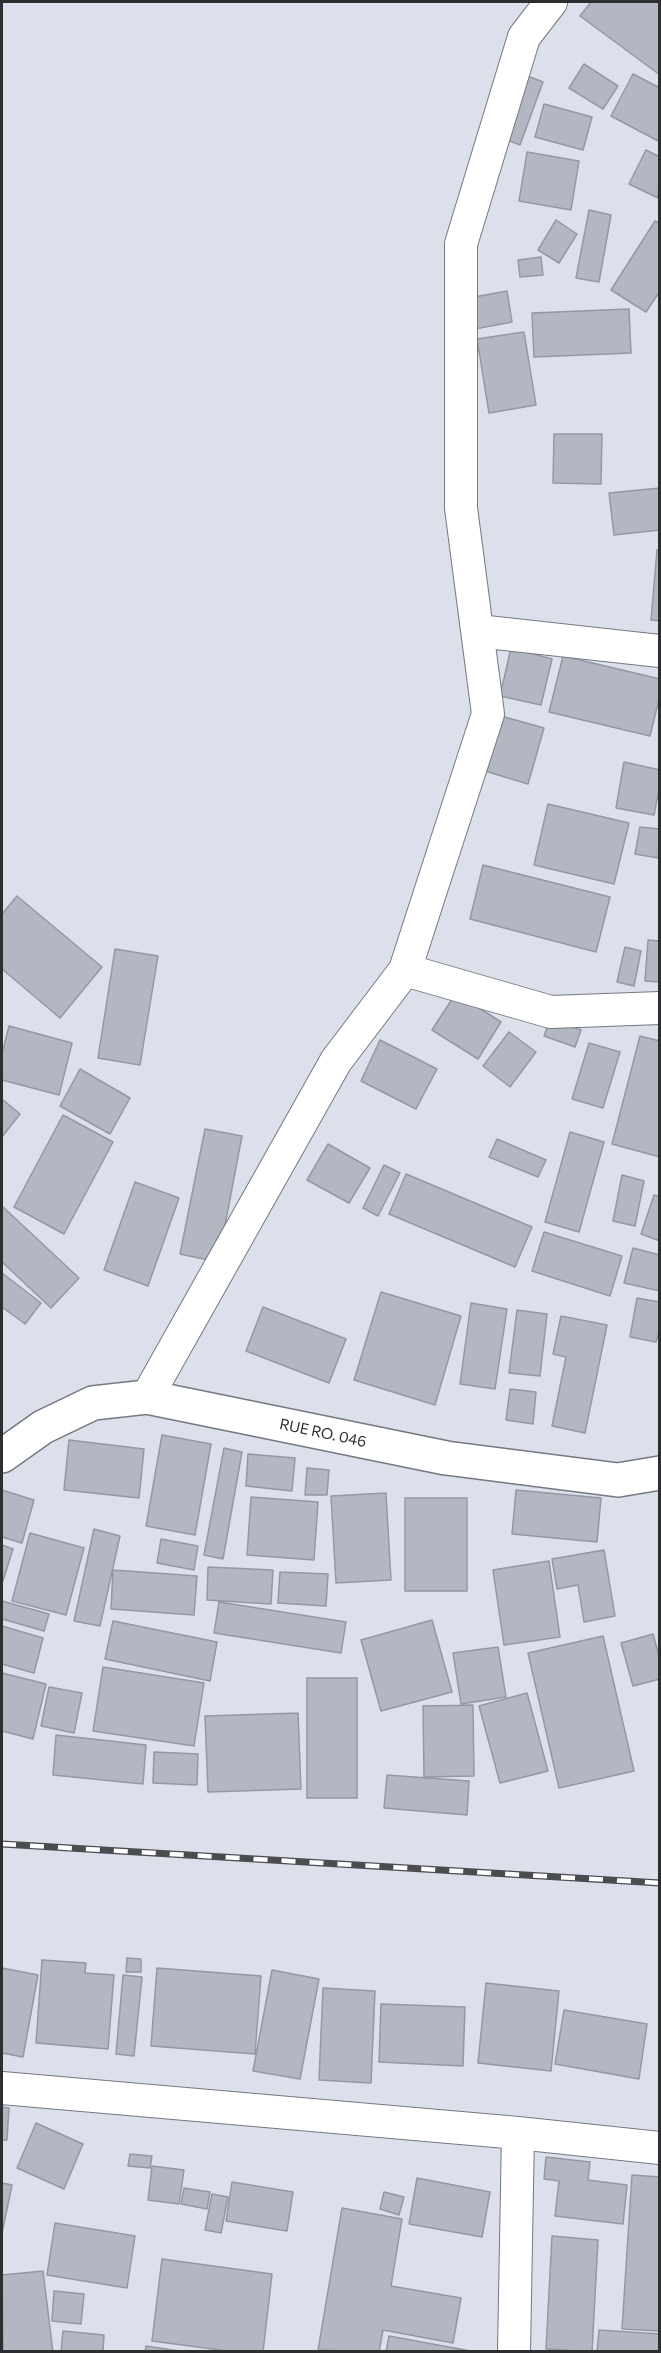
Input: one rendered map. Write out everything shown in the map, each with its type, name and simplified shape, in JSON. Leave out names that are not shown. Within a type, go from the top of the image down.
[{"type":"street","points":[[147,1397],[336,1061],[405,970],[489,714],[460,508],[461,244],[524,36],[551,2]]},
{"type":"street","points":[[478,631],[660,651]]},
{"type":"street","points":[[405,970],[551,1012],[660,1008]]},
{"type":"street","name":"RUE RO. 046","points":[[2,1456],[43,1427],[93,1403],[147,1397],[446,1458],[618,1480],[660,1473]]},
{"type":"street","points":[[2,2088],[518,2133],[660,2148]]},
{"type":"street","points":[[514,2352],[518,2133]]},
{"type":"building","points":[[591,2],[660,2],[660,75],[580,16]]},
{"type":"building","points":[[584,64],[618,86],[603,109],[569,88]]},
{"type":"building","points":[[633,74],[660,88],[660,142],[611,116]]},
{"type":"building","points":[[525,75],[543,82],[520,145],[502,138]]},
{"type":"building","points":[[544,104],[592,117],[583,150],[535,137]]},
{"type":"building","points":[[646,150],[660,157],[658,198],[629,184]]},
{"type":"building","points":[[527,152],[579,161],[571,210],[519,201]]},
{"type":"building","points":[[589,210],[611,215],[599,282],[576,278]]},
{"type":"building","points":[[556,220],[577,234],[559,263],[538,250]]},
{"type":"building","points":[[655,221],[660,224],[660,291],[646,312],[611,290]]},
{"type":"building","points":[[541,257],[543,275],[520,277],[518,260]]},
{"type":"building","points":[[507,291],[512,322],[475,329],[469,298]]},
{"type":"building","points":[[629,309],[631,353],[534,357],[532,313]]},
{"type":"building","points":[[524,332],[536,405],[489,413],[477,339]]},
{"type":"building","points":[[554,434],[602,434],[601,484],[553,483]]},
{"type":"building","points":[[660,488],[660,530],[614,535],[609,493]]},
{"type":"building","points":[[657,550],[660,550],[660,621],[651,620]]},
{"type":"building","points":[[511,648],[552,659],[541,705],[500,696]]},
{"type":"building","points":[[563,656],[660,679],[660,695],[650,736],[549,712]]},
{"type":"building","points":[[501,716],[544,728],[528,784],[485,771]]},
{"type":"building","points":[[624,762],[660,770],[660,784],[654,815],[616,808]]},
{"type":"building","points":[[548,804],[629,823],[614,884],[534,865]]},
{"type":"building","points":[[640,827],[660,829],[658,858],[635,854]]},
{"type":"building","points":[[483,865],[610,897],[596,952],[470,919]]},
{"type":"building","points":[[17,896],[102,967],[60,1018],[2,969],[2,914]]},
{"type":"building","points":[[648,940],[660,941],[660,982],[645,981]]},
{"type":"building","points":[[625,947],[641,951],[634,986],[617,982]]},
{"type":"building","points":[[115,949],[158,956],[140,1065],[98,1058]]},
{"type":"building","points":[[456,993],[501,1022],[478,1059],[432,1030]]},
{"type":"building","points":[[550,1019],[581,1030],[575,1047],[544,1036]]},
{"type":"building","points":[[9,1026],[72,1043],[59,1095],[2,1080],[2,1054]]},
{"type":"building","points":[[509,1032],[536,1052],[510,1087],[483,1066]]},
{"type":"building","points":[[640,1036],[660,1041],[660,1157],[612,1144]]},
{"type":"building","points":[[380,1040],[437,1069],[416,1109],[361,1081]]},
{"type":"building","points":[[589,1043],[620,1052],[603,1108],[572,1099]]},
{"type":"building","points":[[80,1069],[130,1098],[110,1134],[60,1106]]},
{"type":"building","points":[[2,1099],[20,1114],[2,1137]]},
{"type":"building","points":[[63,1115],[113,1142],[64,1234],[14,1207]]},
{"type":"building","points":[[205,1129],[242,1136],[218,1262],[180,1254]]},
{"type":"building","points":[[570,1132],[604,1142],[579,1232],[545,1222]]},
{"type":"building","points":[[497,1139],[546,1160],[538,1177],[489,1157]]},
{"type":"building","points":[[328,1144],[370,1168],[349,1203],[307,1180]]},
{"type":"building","points":[[384,1165],[400,1173],[378,1216],[363,1208]]},
{"type":"building","points":[[406,1174],[532,1227],[515,1267],[389,1214]]},
{"type":"building","points":[[622,1175],[644,1181],[635,1226],[613,1221]]},
{"type":"building","points":[[135,1182],[179,1198],[148,1286],[104,1270]]},
{"type":"building","points":[[654,1195],[660,1197],[660,1241],[641,1234]]},
{"type":"building","points":[[2,1206],[79,1278],[51,1308],[2,1262]]},
{"type":"building","points":[[544,1232],[622,1256],[610,1296],[532,1271]]},
{"type":"building","points":[[633,1248],[660,1255],[660,1291],[624,1283]]},
{"type":"building","points":[[2,1273],[41,1303],[25,1324],[2,1307]]},
{"type":"building","points":[[381,1292],[461,1316],[435,1405],[354,1380]]},
{"type":"building","points":[[637,1298],[660,1302],[660,1328],[656,1342],[630,1337]]},
{"type":"building","points":[[471,1303],[507,1309],[495,1389],[460,1384]]},
{"type":"building","points":[[263,1307],[346,1339],[329,1383],[246,1351]]},
{"type":"building","points":[[517,1310],[547,1314],[540,1376],[509,1373]]},
{"type":"building","points":[[561,1316],[607,1325],[585,1433],[552,1426],[566,1357],[553,1354]]},
{"type":"building","points":[[510,1389],[536,1392],[533,1424],[506,1420]]},
{"type":"building","points":[[162,1435],[211,1444],[195,1535],[146,1526]]},
{"type":"building","points":[[69,1440],[144,1449],[139,1498],[64,1490]]},
{"type":"building","points":[[224,1448],[242,1452],[223,1559],[204,1555]]},
{"type":"building","points":[[248,1454],[295,1458],[292,1491],[246,1486]]},
{"type":"building","points":[[307,1468],[329,1470],[327,1495],[305,1495]]},
{"type":"building","points":[[2,1490],[34,1500],[22,1543],[2,1537]]},
{"type":"building","points":[[516,1490],[601,1498],[597,1542],[512,1534]]},
{"type":"building","points":[[386,1493],[391,1580],[336,1583],[331,1496]]},
{"type":"building","points":[[251,1497],[318,1502],[314,1560],[247,1555]]},
{"type":"building","points":[[405,1498],[467,1498],[467,1591],[405,1591]]},
{"type":"building","points":[[94,1529],[120,1536],[100,1626],[74,1621]]},
{"type":"building","points":[[30,1533],[84,1548],[66,1615],[12,1601]]},
{"type":"building","points":[[161,1539],[198,1546],[194,1570],[157,1563]]},
{"type":"building","points":[[2,1545],[13,1549],[2,1584]]},
{"type":"building","points":[[604,1550],[615,1616],[584,1622],[578,1585],[557,1589],[552,1559]]},
{"type":"building","points":[[549,1561],[560,1637],[504,1645],[493,1570]]},
{"type":"building","points":[[208,1567],[273,1570],[271,1604],[207,1600]]},
{"type":"building","points":[[113,1570],[197,1576],[194,1615],[111,1609]]},
{"type":"building","points":[[280,1572],[328,1574],[326,1606],[278,1603]]},
{"type":"building","points":[[2,1601],[49,1614],[44,1631],[2,1619]]},
{"type":"building","points":[[219,1602],[346,1622],[341,1653],[214,1633]]},
{"type":"building","points":[[432,1620],[452,1692],[381,1711],[361,1640]]},
{"type":"building","points":[[113,1621],[217,1642],[210,1681],[105,1659]]},
{"type":"building","points":[[2,1626],[43,1638],[34,1673],[2,1664]]},
{"type":"building","points":[[653,1634],[660,1660],[660,1679],[633,1686],[621,1643]]},
{"type":"building","points":[[603,1636],[634,1771],[559,1788],[528,1653]]},
{"type":"building","points":[[498,1647],[506,1697],[461,1704],[453,1653]]},
{"type":"building","points":[[103,1667],[204,1683],[194,1746],[93,1731]]},
{"type":"building","points":[[2,1673],[46,1684],[33,1739],[2,1731]]},
{"type":"building","points":[[307,1678],[357,1678],[357,1798],[307,1798]]},
{"type":"building","points":[[49,1687],[82,1693],[74,1733],[41,1726]]},
{"type":"building","points":[[527,1693],[548,1771],[500,1783],[479,1706]]},
{"type":"building","points":[[473,1705],[474,1776],[424,1777],[423,1706]]},
{"type":"building","points":[[298,1713],[301,1789],[208,1792],[205,1716]]},
{"type":"building","points":[[56,1735],[146,1745],[143,1784],[53,1775]]},
{"type":"building","points":[[154,1752],[198,1754],[197,1785],[153,1783]]},
{"type":"building","points":[[387,1775],[469,1781],[467,1815],[384,1808]]},
{"type":"building","points":[[127,1958],[141,1959],[141,1972],[126,1972]]},
{"type":"building","points":[[42,1960],[86,1963],[85,1973],[114,1975],[108,2049],[36,2043]]},
{"type":"building","points":[[2,1968],[38,1975],[23,2057],[2,2053]]},
{"type":"building","points":[[157,1968],[261,1976],[255,2054],[151,2046]]},
{"type":"building","points":[[272,1970],[319,1979],[300,2079],[253,2071]]},
{"type":"building","points":[[123,1975],[142,1977],[134,2056],[116,2054]]},
{"type":"building","points":[[486,1983],[559,1991],[551,2071],[478,2063]]},
{"type":"building","points":[[323,1988],[375,1991],[371,2083],[319,2080]]},
{"type":"building","points":[[381,2004],[465,2007],[463,2066],[379,2062]]},
{"type":"building","points":[[564,2010],[647,2024],[639,2079],[555,2064]]},
{"type":"building","points":[[2,2107],[9,2108],[7,2140],[2,2140]]},
{"type":"building","points":[[36,2123],[83,2144],[64,2189],[17,2168]]},
{"type":"building","points":[[130,2154],[152,2156],[150,2168],[128,2166]]},
{"type":"building","points":[[546,2157],[590,2162],[588,2180],[627,2185],[623,2224],[555,2216],[559,2181],[544,2179]]},
{"type":"building","points":[[152,2166],[184,2170],[179,2204],[148,2200]]},
{"type":"building","points":[[632,2175],[660,2177],[660,2331],[622,2329]]},
{"type":"building","points":[[417,2178],[490,2192],[482,2237],[409,2224]]},
{"type":"building","points":[[232,2182],[293,2192],[287,2231],[226,2221]]},
{"type":"building","points":[[2,2183],[12,2185],[2,2233]]},
{"type":"building","points":[[184,2188],[210,2192],[207,2209],[181,2204]]},
{"type":"building","points":[[384,2192],[404,2197],[399,2215],[380,2209]]},
{"type":"building","points":[[212,2194],[228,2197],[221,2233],[205,2230]]},
{"type":"building","points":[[342,2208],[402,2219],[391,2286],[461,2298],[453,2343],[383,2330],[379,2352],[318,2350]]},
{"type":"building","points":[[55,2223],[135,2236],[127,2288],[47,2275]]},
{"type":"building","points":[[552,2236],[598,2240],[592,2352],[546,2349]]},
{"type":"building","points":[[162,2259],[272,2274],[263,2352],[235,2352],[152,2341]]},
{"type":"building","points":[[43,2271],[53,2352],[3,2352],[2,2275]]},
{"type":"building","points":[[54,2291],[84,2294],[81,2324],[52,2321]]},
{"type":"building","points":[[599,2330],[660,2334],[660,2352],[597,2352]]},
{"type":"building","points":[[63,2331],[104,2335],[103,2352],[61,2352]]},
{"type":"building","points":[[389,2336],[476,2352],[386,2352]]},
{"type":"building","points":[[146,2346],[186,2352],[145,2352]]},
{"type":"railway","points":[[2,1844],[660,1883]]}]
